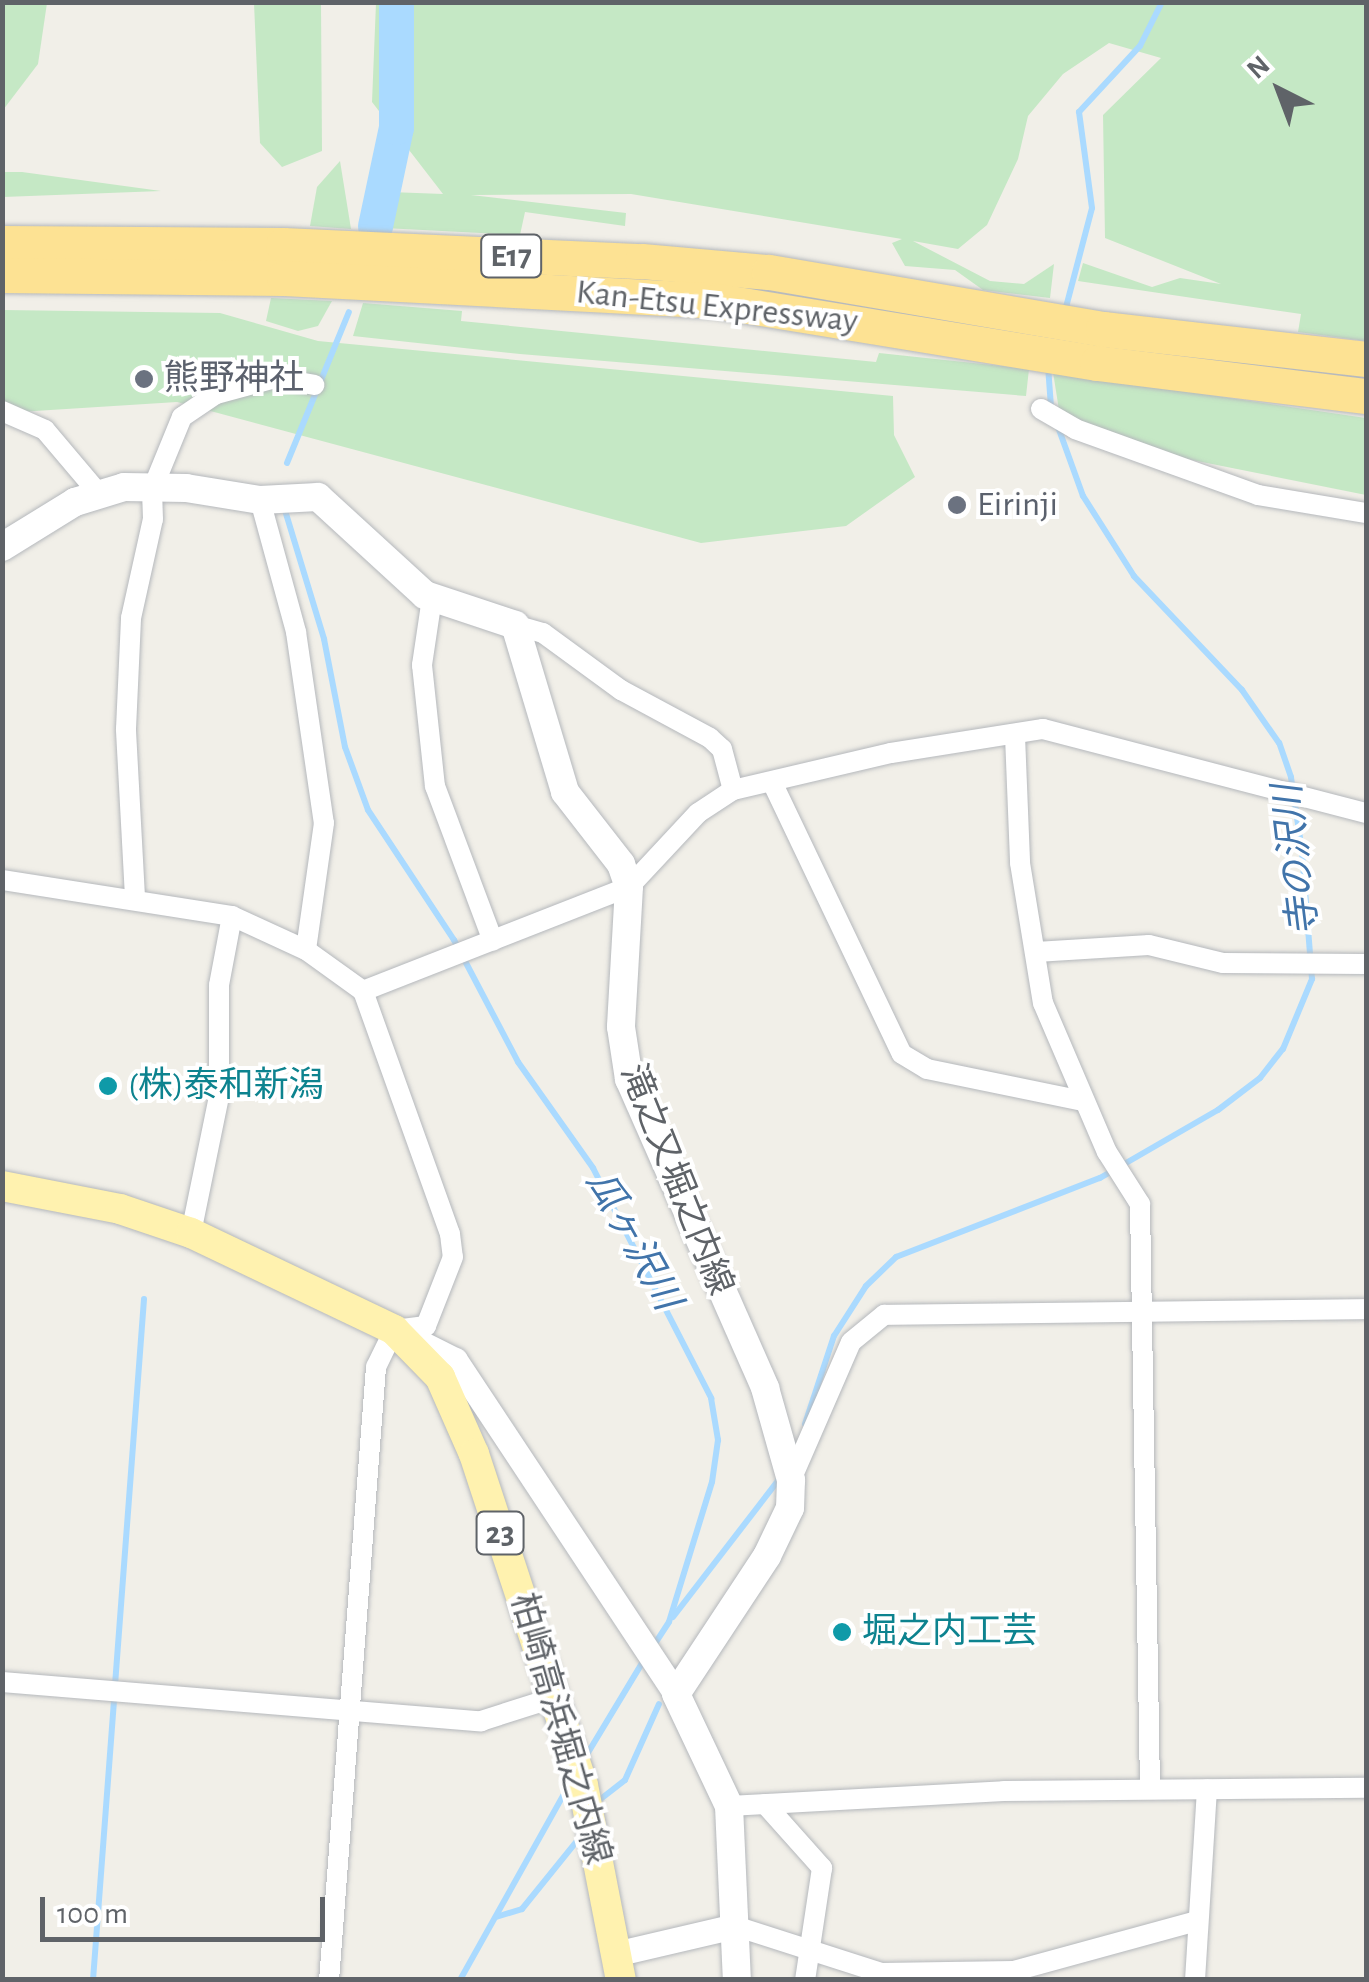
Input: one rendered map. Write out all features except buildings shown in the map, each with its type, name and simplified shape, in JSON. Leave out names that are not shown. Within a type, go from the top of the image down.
[{"type":"highway","name":"Kan-Etsu Expressway","points":[[2,243],[283,245],[642,260],[769,272],[1016,315],[1100,346],[1366,396]]},
{"type":"highway","name":"Kan-Etsu Expressway","points":[[2,275],[284,278],[718,302],[1012,350],[1100,346],[1366,359]]},
{"type":"main road","points":[[2,547],[99,494],[186,488],[260,500],[318,497],[372,552],[432,598],[514,625],[564,792],[621,864],[629,887]]},
{"type":"main road","name":"滝之又堀之内線","points":[[629,887],[622,1028],[628,1079],[765,1388],[791,1480],[790,1508],[767,1556],[676,1694]]},
{"type":"main road","name":"柏崎高浜堀之内線","points":[[2,1186],[120,1208],[191,1233],[394,1330],[440,1376],[474,1454],[583,1785],[620,1966]]},
{"type":"main road","points":[[676,1694],[729,1806],[736,1980]]},
{"type":"street","points":[[135,897],[126,711],[130,618],[153,519],[152,490],[182,417],[216,394],[275,378],[314,385]]},
{"type":"street","points":[[1044,410],[1069,426],[1258,495],[1366,513]]},
{"type":"street","points":[[2,411],[45,430],[99,494]]},
{"type":"street","points":[[260,500],[296,632],[324,823],[306,950]]},
{"type":"street","points":[[432,598],[422,665],[435,786],[493,941]]},
{"type":"street","points":[[514,625],[543,633],[621,690],[710,738],[722,750],[733,790]]},
{"type":"street","points":[[363,992],[629,887],[698,813],[733,790],[891,753],[1015,736],[1070,733],[1167,764],[1292,790],[1366,813]]},
{"type":"street","points":[[1015,736],[1020,863],[1043,1002],[1107,1152],[1140,1204],[1150,1788]]},
{"type":"street","points":[[772,782],[902,1054],[927,1070],[1083,1101]]},
{"type":"street","points":[[2,880],[135,897],[232,916],[306,950],[363,992],[450,1234],[453,1257],[426,1326],[394,1330]]},
{"type":"street","points":[[191,1233],[219,1096],[220,985],[232,916]]},
{"type":"street","points":[[1036,952],[1149,945],[1223,963],[1366,964]]},
{"type":"street","points":[[791,1480],[850,1342],[872,1320],[1366,1309]]},
{"type":"street","points":[[394,1330],[455,1360],[676,1694]]},
{"type":"street","points":[[329,1980],[376,1367],[394,1330]]},
{"type":"street","points":[[2,1682],[482,1720],[556,1697]]},
{"type":"street","points":[[729,1806],[1150,1788],[1366,1788]]},
{"type":"street","points":[[1195,1980],[1207,1789]]},
{"type":"street","points":[[764,1804],[822,1868],[814,1950],[805,1980]]},
{"type":"street","points":[[620,1966],[734,1926],[881,1974],[1051,1972],[1197,1921]]},
{"type":"green space","points":[[3,2],[47,3],[38,64],[3,110]]},
{"type":"green space","points":[[254,3],[321,3],[322,151],[282,167],[260,143]]},
{"type":"green space","points":[[376,3],[1366,3],[1366,341],[1298,332],[1301,314],[1078,281],[1083,263],[1152,287],[1180,278],[1221,284],[1105,238],[1103,115],[1161,58],[1109,43],[1063,74],[1028,116],[1018,159],[987,225],[958,249],[913,241],[990,281],[1024,284],[1054,264],[1050,298],[983,290],[955,270],[905,266],[892,243],[902,239],[631,194],[471,195],[626,213],[625,226],[525,212],[520,235],[384,228],[390,192],[443,194],[372,102]]},
{"type":"green space","points":[[340,161],[351,229],[310,226],[317,187]]},
{"type":"green space","points":[[3,172],[22,172],[161,191],[3,197]]},
{"type":"green space","points":[[271,298],[332,301],[318,326],[298,331],[266,321]]},
{"type":"green space","points":[[363,303],[462,311],[461,321],[876,362],[879,353],[1029,369],[1026,396],[520,354],[353,336]]},
{"type":"green space","points":[[3,310],[220,313],[318,341],[893,396],[894,435],[915,477],[846,526],[701,543],[177,402],[3,413]]},
{"type":"green space","points":[[1053,372],[1366,418],[1366,495],[1142,450],[1059,410]]},
{"type":"waterway","name":"瓜ヶ沢川","points":[[375,226],[396,127],[396,2]]},
{"type":"waterway","name":"寺の沢川","points":[[1065,311],[1092,208],[1079,112],[1140,46],[1162,2]]},
{"type":"waterway","name":"瓜ヶ沢川","points":[[287,463],[349,312]]},
{"type":"waterway","name":"寺の沢川","points":[[1048,366],[1051,407]]},
{"type":"waterway","name":"寺の沢川","points":[[805,1424],[834,1336],[866,1286],[896,1257],[1100,1178],[1218,1110],[1260,1078],[1283,1049],[1312,979],[1302,851],[1291,777],[1279,743],[1242,690],[1134,576],[1083,496],[1057,424]]},
{"type":"waterway","name":"瓜ヶ沢川","points":[[284,507],[324,639],[345,747],[368,810],[454,940],[518,1062],[593,1168],[711,1398],[718,1440],[712,1482],[669,1622],[654,1645]]},
{"type":"waterway","points":[[115,1685],[144,1299]]},
{"type":"waterway","name":"寺の沢川","points":[[673,1617],[780,1478]]},
{"type":"waterway","name":"瓜ヶ沢川","points":[[586,1756],[644,1660]]},
{"type":"waterway","points":[[93,1980],[114,1699]]},
{"type":"waterway","points":[[602,1798],[625,1780],[659,1704]]},
{"type":"waterway","name":"瓜ヶ沢川","points":[[460,1980],[572,1780]]},
{"type":"waterway","points":[[496,1917],[522,1909],[576,1842]]},
{"type":"place","name":"熊野神社","points":[[144,379]]},
{"type":"place","name":"Eirinji","points":[[957,505]]},
{"type":"place","name":"(株)泰和新潟","points":[[108,1086]]},
{"type":"place","name":"堀之内工芸","points":[[842,1632]]}]
